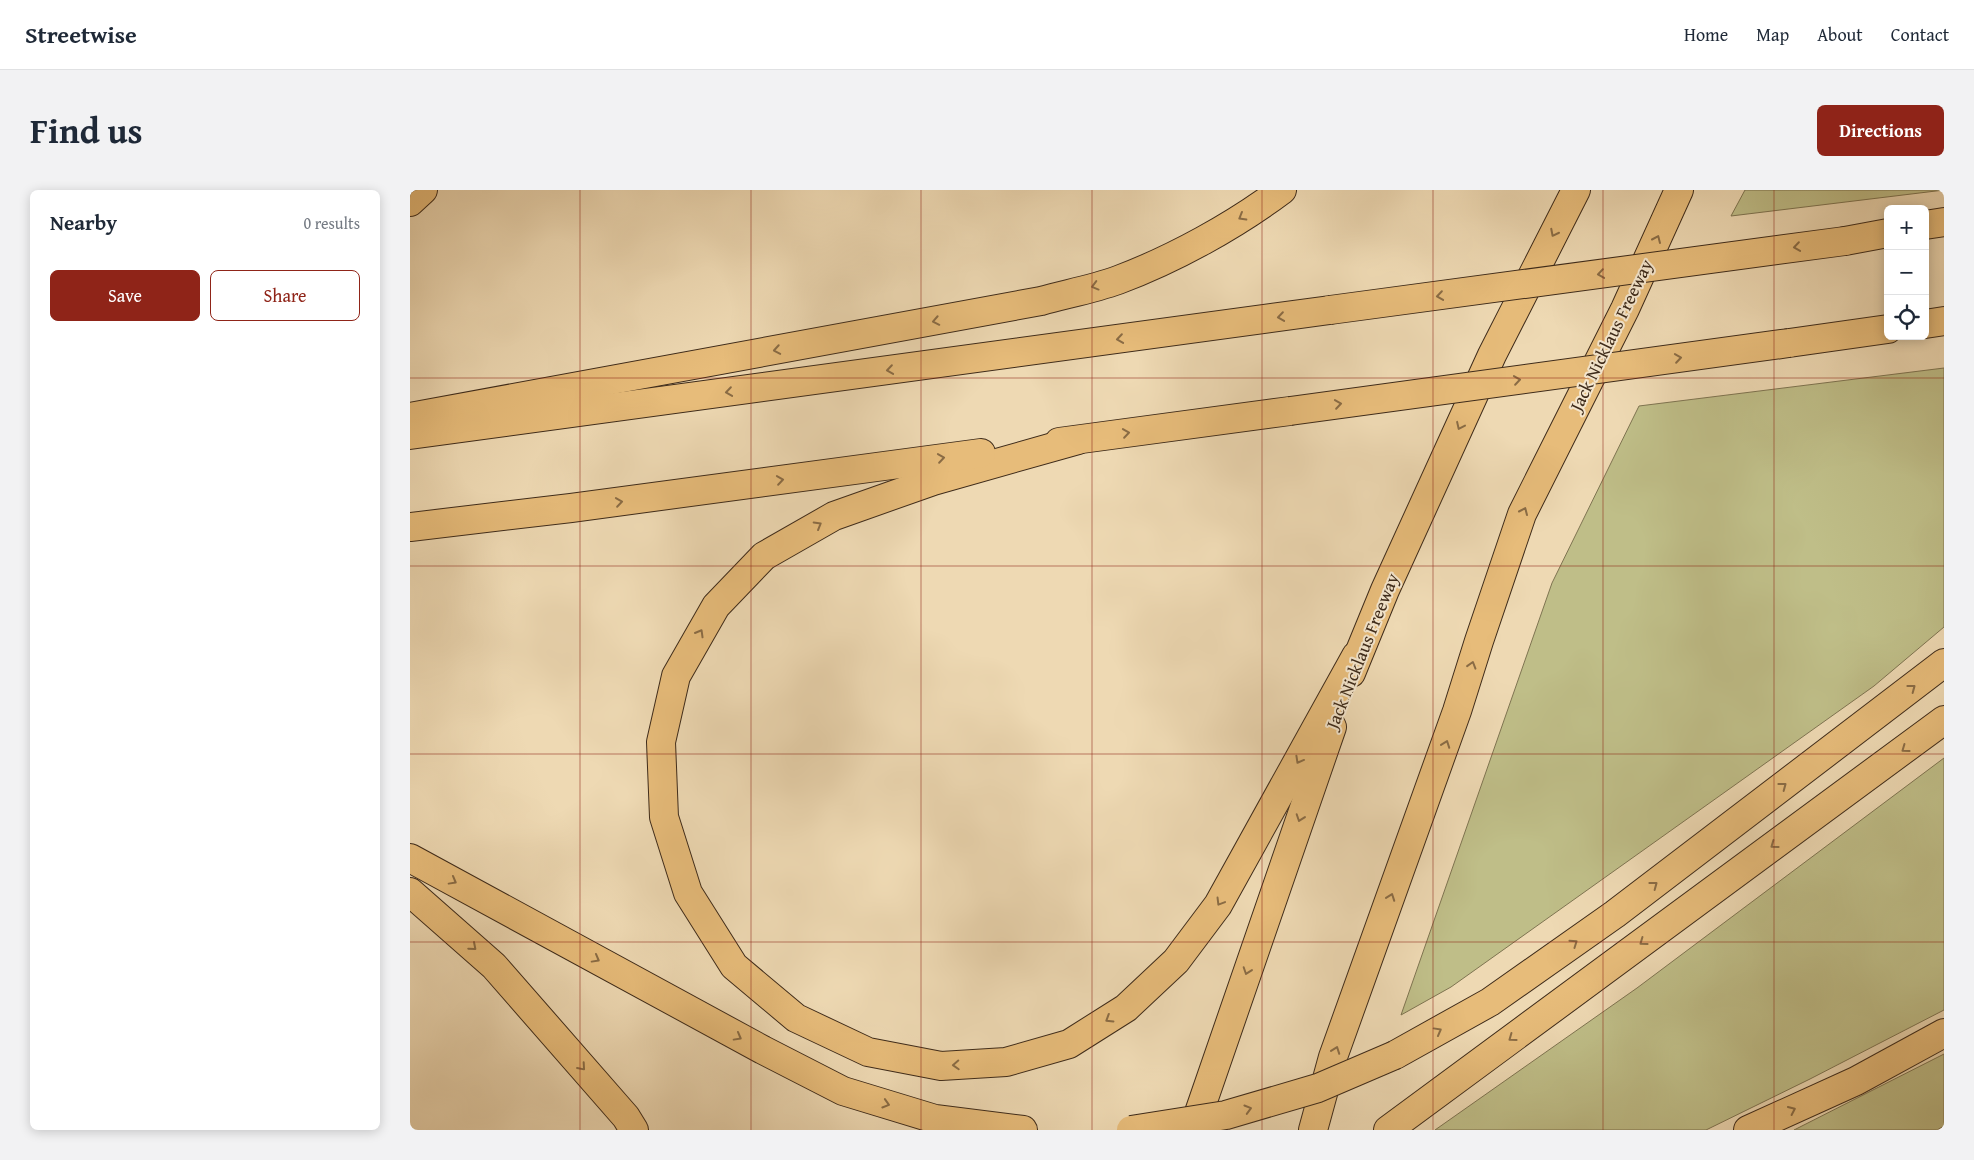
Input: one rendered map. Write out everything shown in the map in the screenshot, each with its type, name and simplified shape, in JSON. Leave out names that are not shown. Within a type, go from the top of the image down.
[{"type":"highway","points":[[410,202],[423,190]]},
{"type":"highway","points":[[410,417],[1041,301],[1118,280],[1186,249],[1259,207],[1282,190]]},
{"type":"highway","name":"Jack Nicklaus Freeway","points":[[1192,1130],[1356,656],[1492,355],[1576,190]]},
{"type":"highway","name":"Jack Nicklaus Freeway","points":[[1313,1130],[1333,1057],[1458,711],[1479,641],[1522,514],[1625,309],[1679,190]]},
{"type":"highway","points":[[1929,224],[1944,222]]},
{"type":"highway","points":[[1929,229],[1944,227]]},
{"type":"highway","points":[[410,435],[1884,235]]},
{"type":"highway","points":[[1929,323],[1944,321]]},
{"type":"highway","points":[[410,526],[571,508],[1884,330]]},
{"type":"highway","points":[[1078,440],[933,481],[834,516],[764,556],[716,606],[676,676],[661,742],[664,817],[688,893],[734,966],[796,1018],[868,1052],[941,1066],[1006,1062],[1068,1044],[1126,1008],[1176,961],[1218,905],[1356,656]]},
{"type":"highway","points":[[1131,1130],[1226,1115],[1318,1088],[1396,1055],[1490,1002],[1615,914],[1944,663]]},
{"type":"highway","points":[[1388,1130],[1944,720]]},
{"type":"highway","points":[[410,858],[842,1091],[935,1118],[1023,1130]]},
{"type":"highway","points":[[410,892],[494,966],[626,1117],[634,1130]]},
{"type":"highway","points":[[1748,1130],[1856,1081],[1944,1034]]},
{"type":"shaded area","points":[[1745,190],[1944,190],[1731,216]]},
{"type":"shaded area","points":[[1944,368],[1944,627],[1874,686],[1451,987],[1401,1015],[1552,583],[1639,406]]},
{"type":"shaded area","points":[[1944,758],[1944,1010],[1706,1130],[1435,1130],[1637,988]]},
{"type":"shaded area","points":[[1944,1054],[1944,1126],[1937,1130],[1794,1130]]}]
